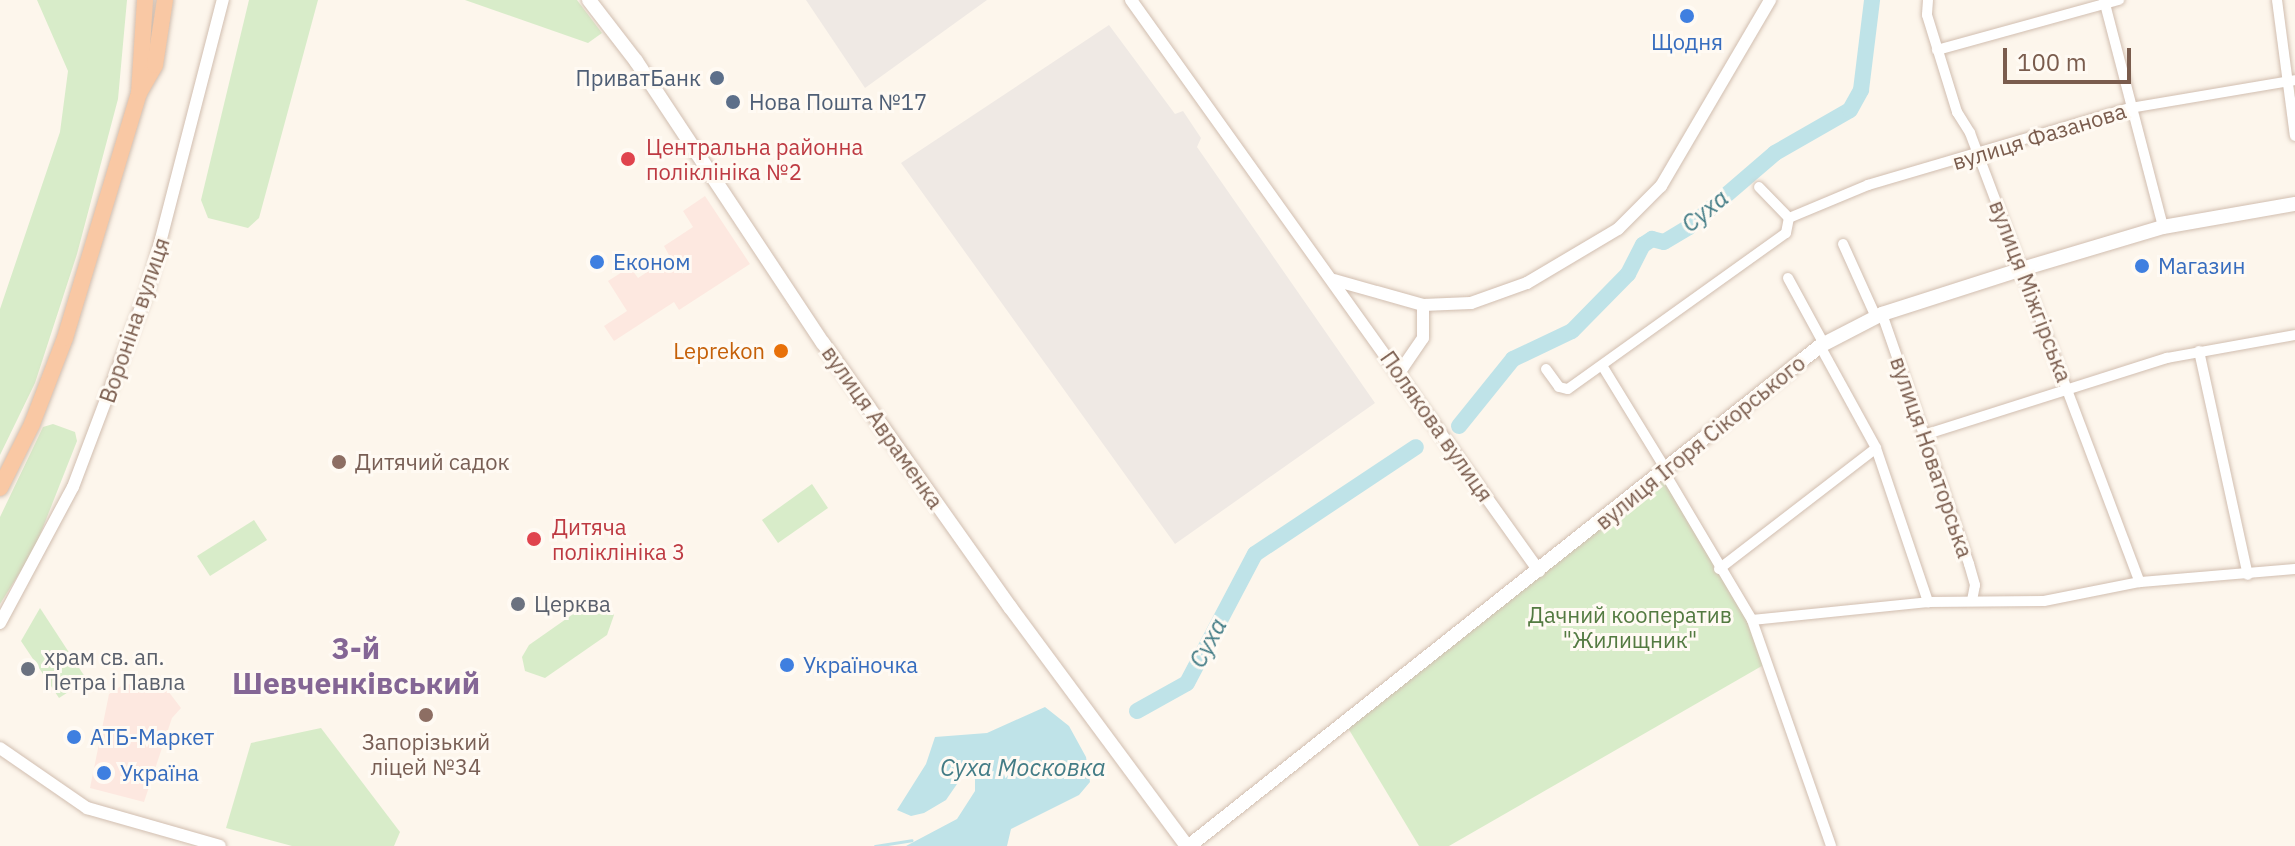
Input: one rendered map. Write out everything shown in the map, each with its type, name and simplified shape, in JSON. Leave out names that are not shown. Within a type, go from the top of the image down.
[{"type":"highway","points":[[139,93],[145,0]]},
{"type":"highway","points":[[0,488],[45,395],[65,338],[139,93],[155,65],[165,0]]},
{"type":"main road","name":"вулиця Авраменка","points":[[589,0],[636,61],[956,531],[1188,846]]},
{"type":"main road","name":"вулиця Ігоря Сікорського","points":[[1188,846],[1822,345],[1879,315],[2022,269],[2163,227],[2295,204]]},
{"type":"street","name":"Вороніна вулиця","points":[[0,623],[73,487],[148,289],[223,0]]},
{"type":"street","name":"Полякова вулиця","points":[[1131,0],[1539,571]]},
{"type":"street","points":[[1334,280],[1423,305],[1471,303],[1527,283],[1618,229],[1661,186],[1770,0]]},
{"type":"street","name":"вулиця Міжгірська","points":[[1928,0],[1937,50],[1957,112],[1978,154],[2140,582]]},
{"type":"street","points":[[1937,50],[2104,1],[2119,0]]},
{"type":"street","points":[[2277,0],[2292,81],[2295,136]]},
{"type":"street","points":[[2104,1],[2163,227]]},
{"type":"street","name":"вулиця Фазанова","points":[[1546,369],[1563,389],[1603,367],[1786,233],[1789,218],[1868,185],[2130,108],[2292,81]]},
{"type":"street","points":[[1759,187],[1789,218]]},
{"type":"street","name":"вулиця Новаторська","points":[[1843,244],[1879,315],[1924,435],[1975,585],[1972,600]]},
{"type":"street","points":[[1788,278],[1876,448],[1928,602]]},
{"type":"street","points":[[1399,373],[1423,338],[1423,305]]},
{"type":"street","points":[[1924,435],[2199,351],[2295,335]]},
{"type":"street","points":[[2199,351],[2248,575]]},
{"type":"street","points":[[1603,367],[1719,569],[1752,620],[1831,846]]},
{"type":"street","points":[[1719,569],[1876,448]]},
{"type":"street","points":[[1752,620],[1928,602],[2044,601],[2140,582],[2295,569]]},
{"type":"street","points":[[0,748],[87,808],[220,846]]},
{"type":"shaded area","points":[[806,0],[987,0],[865,88]]},
{"type":"shaded area","points":[[1109,25],[1175,114],[1183,111],[1201,138],[1197,147],[1375,403],[1175,544],[901,163]]},
{"type":"shaded area","points":[[705,196],[750,264],[679,310],[674,302],[614,341],[604,326],[627,311],[608,281],[630,267],[638,278],[670,257],[664,246],[693,227],[683,211]]},
{"type":"shaded area","points":[[124,684],[165,687],[181,708],[172,718],[144,802],[90,788],[109,694]]},
{"type":"green space","points":[[37,0],[127,0],[118,99],[77,254],[35,383],[0,455],[0,309],[60,132],[68,71]]},
{"type":"green space","points":[[249,0],[318,0],[259,218],[248,228],[208,218],[201,200]]},
{"type":"green space","points":[[465,0],[577,0],[602,33],[588,43]]},
{"type":"green space","points":[[53,424],[75,432],[77,441],[34,550],[0,604],[0,517],[43,427]]},
{"type":"green space","name":"Дачний кооператив \"Жилищник\"","points":[[1665,468],[1752,620],[1767,663],[1449,846],[1419,846],[1345,723]]},
{"type":"green space","points":[[812,484],[828,508],[778,543],[762,520]]},
{"type":"green space","points":[[254,520],[267,540],[210,576],[197,556]]},
{"type":"green space","points":[[599,601],[614,615],[607,635],[545,678],[525,671],[522,657],[529,645],[586,605]]},
{"type":"green space","points":[[40,608],[87,680],[59,698],[21,641]]},
{"type":"green space","points":[[321,728],[400,832],[394,846],[292,846],[226,828],[251,743]]},
{"type":"water","name":"Суха Московка","points":[[1045,707],[1069,726],[1086,757],[1090,782],[1079,795],[1011,829],[1007,846],[906,846],[957,819],[975,791],[975,771],[968,768],[946,800],[924,813],[911,816],[897,810],[926,764],[935,737],[987,733]]},
{"type":"waterway","name":"Суха","points":[[1459,426],[1513,359],[1572,331],[1628,274],[1643,245],[1652,239],[1664,242],[1689,227],[1775,153],[1850,110],[1861,90],[1872,0]]},
{"type":"waterway","name":"Суха","points":[[1137,711],[1187,683],[1255,554],[1416,447]]},
{"type":"waterway","name":"Суха","points":[[875,846],[912,840]]},
{"type":"place","name":"Щодня","points":[[1687,16]]},
{"type":"place","name":"ПриватБанк","points":[[717,78]]},
{"type":"place","name":"Нова Пошта №17","points":[[733,102]]},
{"type":"place","name":"Центральна районна поліклініка №2","points":[[628,159]]},
{"type":"place","name":"Економ","points":[[597,262]]},
{"type":"place","name":"Магазин","points":[[2142,266]]},
{"type":"place","name":"Leprekon","points":[[781,351]]},
{"type":"place","name":"Дитячий садок","points":[[339,462]]},
{"type":"place","name":"Дитяча поліклініка 3","points":[[534,539]]},
{"type":"place","name":"Церква","points":[[518,604]]},
{"type":"place","name":"Україночка","points":[[787,665]]},
{"type":"place","name":"храм св. ап. Петра і Павла","points":[[28,669]]},
{"type":"place","name":"Запорізький ліцей №34","points":[[426,715]]},
{"type":"place","name":"АТБ-Маркет","points":[[74,737]]},
{"type":"place","name":"Україна","points":[[104,773]]},
{"type":"district","name":"3-й Шевченківський","points":[[356,665]]}]
